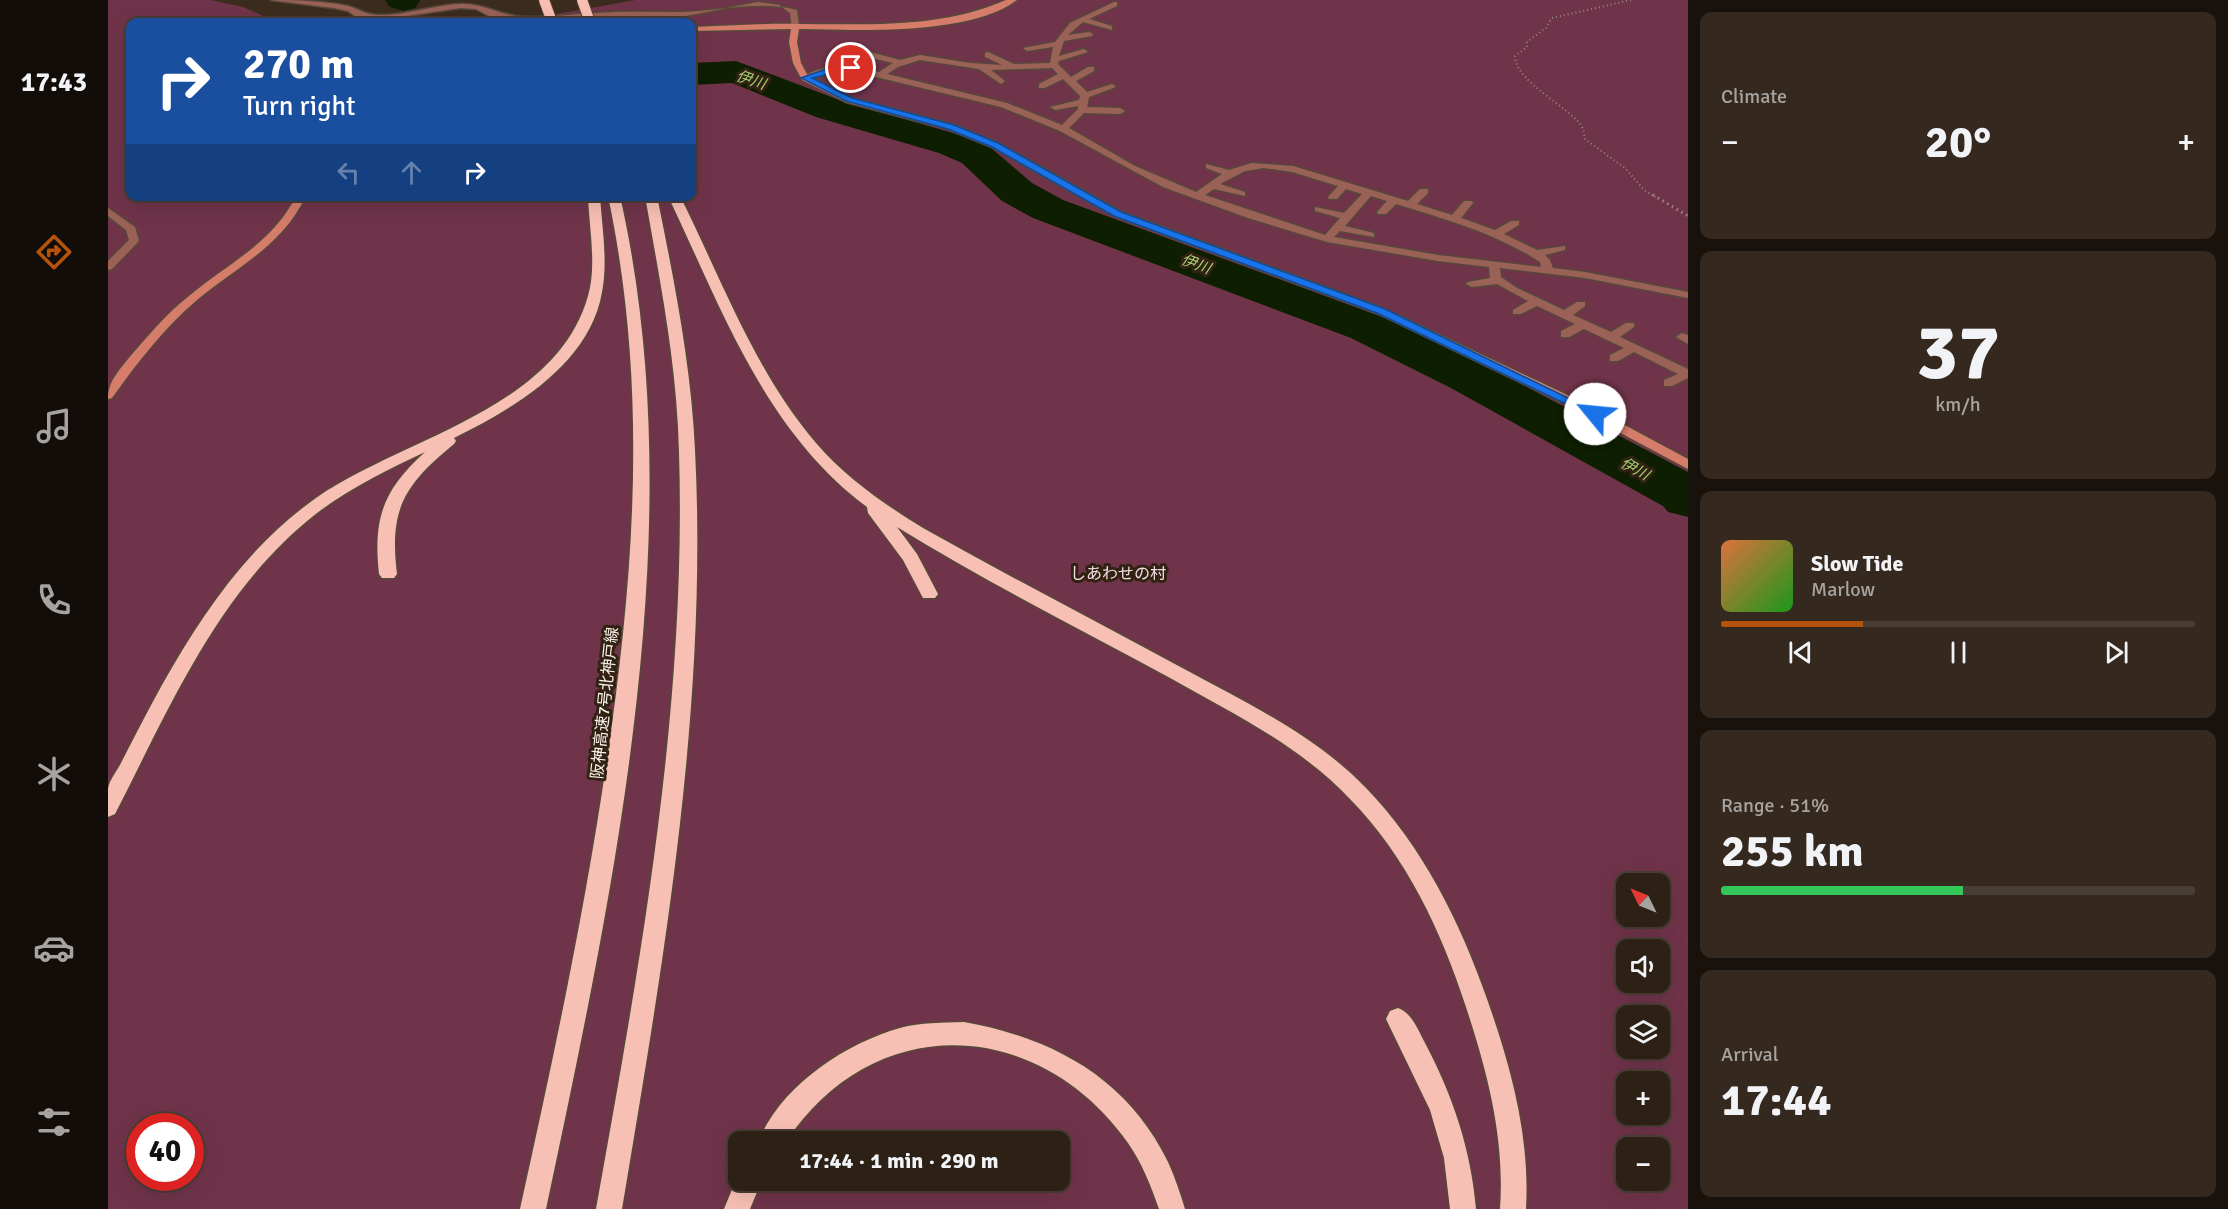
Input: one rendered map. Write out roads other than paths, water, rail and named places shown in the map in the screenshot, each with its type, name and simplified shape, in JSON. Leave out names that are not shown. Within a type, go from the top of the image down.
[{"type":"highway","points":[[544,0],[551,18]]},
{"type":"highway","points":[[582,0],[589,18]]},
{"type":"highway","points":[[108,808],[188,658],[239,582],[277,539],[322,501],[350,483],[481,416],[540,380],[568,352],[586,323],[595,293],[594,201]]},
{"type":"highway","name":"阪神高速7号北神戸線","points":[[533,1209],[565,1066],[614,799],[636,598],[641,533],[642,405],[629,268],[615,201]]},
{"type":"highway","points":[[609,1209],[635,1056],[673,799],[687,622],[689,534],[686,404],[674,302],[652,201]]},
{"type":"highway","points":[[676,201],[765,384],[818,455],[861,494],[911,558],[929,594]]},
{"type":"highway","points":[[388,574],[383,543],[384,525],[389,508],[398,491],[425,461],[481,416]]},
{"type":"highway","points":[[861,494],[962,556],[1269,724],[1328,765],[1357,791],[1399,841],[1426,883],[1469,979],[1497,1065],[1507,1108],[1513,1153],[1513,1209]]},
{"type":"highway","points":[[1398,1019],[1432,1080],[1446,1116],[1456,1152],[1463,1209]]},
{"type":"highway","points":[[779,1131],[797,1107],[825,1080],[855,1060],[891,1044],[921,1035],[956,1033],[994,1037],[1032,1050],[1068,1068],[1100,1092],[1129,1122],[1150,1153],[1167,1191],[1172,1209]]},
{"type":"highway","points":[[737,1209],[744,1191]]},
{"type":"street","points":[[275,0],[334,6],[350,9],[361,16],[380,18],[460,6],[478,8],[492,14],[516,18]]},
{"type":"street","points":[[541,18],[616,14],[686,14],[758,0],[781,3],[794,12],[793,42],[797,63],[805,78],[849,100],[951,127],[995,145],[1118,214],[1381,311],[1574,403],[1688,465]]},
{"type":"street","points":[[696,29],[931,24],[965,20],[988,13],[1013,0]]},
{"type":"street","points":[[1054,62],[1066,29],[1114,4]]},
{"type":"street","points":[[1083,19],[1109,28]]},
{"type":"street","points":[[1027,48],[1089,34]]},
{"type":"street","points":[[922,47],[931,58],[946,65],[982,67],[1012,67],[1054,62],[1084,52]]},
{"type":"street","points":[[870,55],[897,61],[931,58]]},
{"type":"street","points":[[988,55],[1012,67]]},
{"type":"street","points":[[882,74],[897,61]]},
{"type":"street","points":[[1054,62],[1069,77],[1084,102],[1120,111]]},
{"type":"street","points":[[982,67],[1001,81]]},
{"type":"street","points":[[805,78],[835,69],[851,68],[1004,105],[1063,129],[1132,168],[1197,196],[1327,239],[1418,255],[1641,284],[1688,295]]},
{"type":"street","points":[[1042,86],[1091,69]]},
{"type":"street","points":[[1055,107],[1084,102],[1112,87]]},
{"type":"street","points":[[1063,129],[1084,102]]},
{"type":"street","points":[[1257,153],[1258,164]]},
{"type":"street","points":[[1197,196],[1230,174],[1258,164],[1282,167],[1433,212],[1493,233],[1545,260],[1548,271]]},
{"type":"street","points":[[1209,166],[1230,174]]},
{"type":"street","points":[[1274,177],[1282,167]]},
{"type":"street","points":[[1319,178],[1333,169]]},
{"type":"street","points":[[1327,239],[1375,182]]},
{"type":"street","points":[[1213,185],[1241,194]]},
{"type":"street","points":[[1333,197],[1343,186]]},
{"type":"street","points":[[1409,206],[1424,191]]},
{"type":"street","points":[[108,394],[161,329],[192,298],[264,244],[295,214],[299,201]]},
{"type":"street","points":[[1382,212],[1393,201]]},
{"type":"street","points":[[1454,219],[1467,203]]},
{"type":"street","points":[[1319,209],[1347,217]]},
{"type":"street","points":[[108,211],[131,230],[134,241],[108,267]]},
{"type":"street","points":[[1424,224],[1433,212]]},
{"type":"street","points":[[1474,240],[1515,223]]},
{"type":"street","points":[[1338,227],[1370,235]]},
{"type":"street","points":[[1535,254],[1561,248]]},
{"type":"street","points":[[1494,265],[1498,280],[1565,315],[1686,372]]},
{"type":"street","points":[[1472,284],[1498,280]]},
{"type":"street","points":[[1517,312],[1537,301]]},
{"type":"street","points":[[1565,315],[1581,304]]},
{"type":"street","points":[[1565,334],[1584,324]]},
{"type":"street","points":[[1612,338],[1630,325]]},
{"type":"street","points":[[1614,358],[1633,348]]},
{"type":"street","points":[[1668,383],[1686,372]]},
{"type":"waterway","name":"伊川","points":[[696,74],[736,72],[829,109],[953,145],[976,155],[1017,192],[1048,209],[1368,328],[1469,377],[1683,493],[1688,499]]},
{"type":"park label","name":"しあわせの村","points":[[1118,574]]}]
